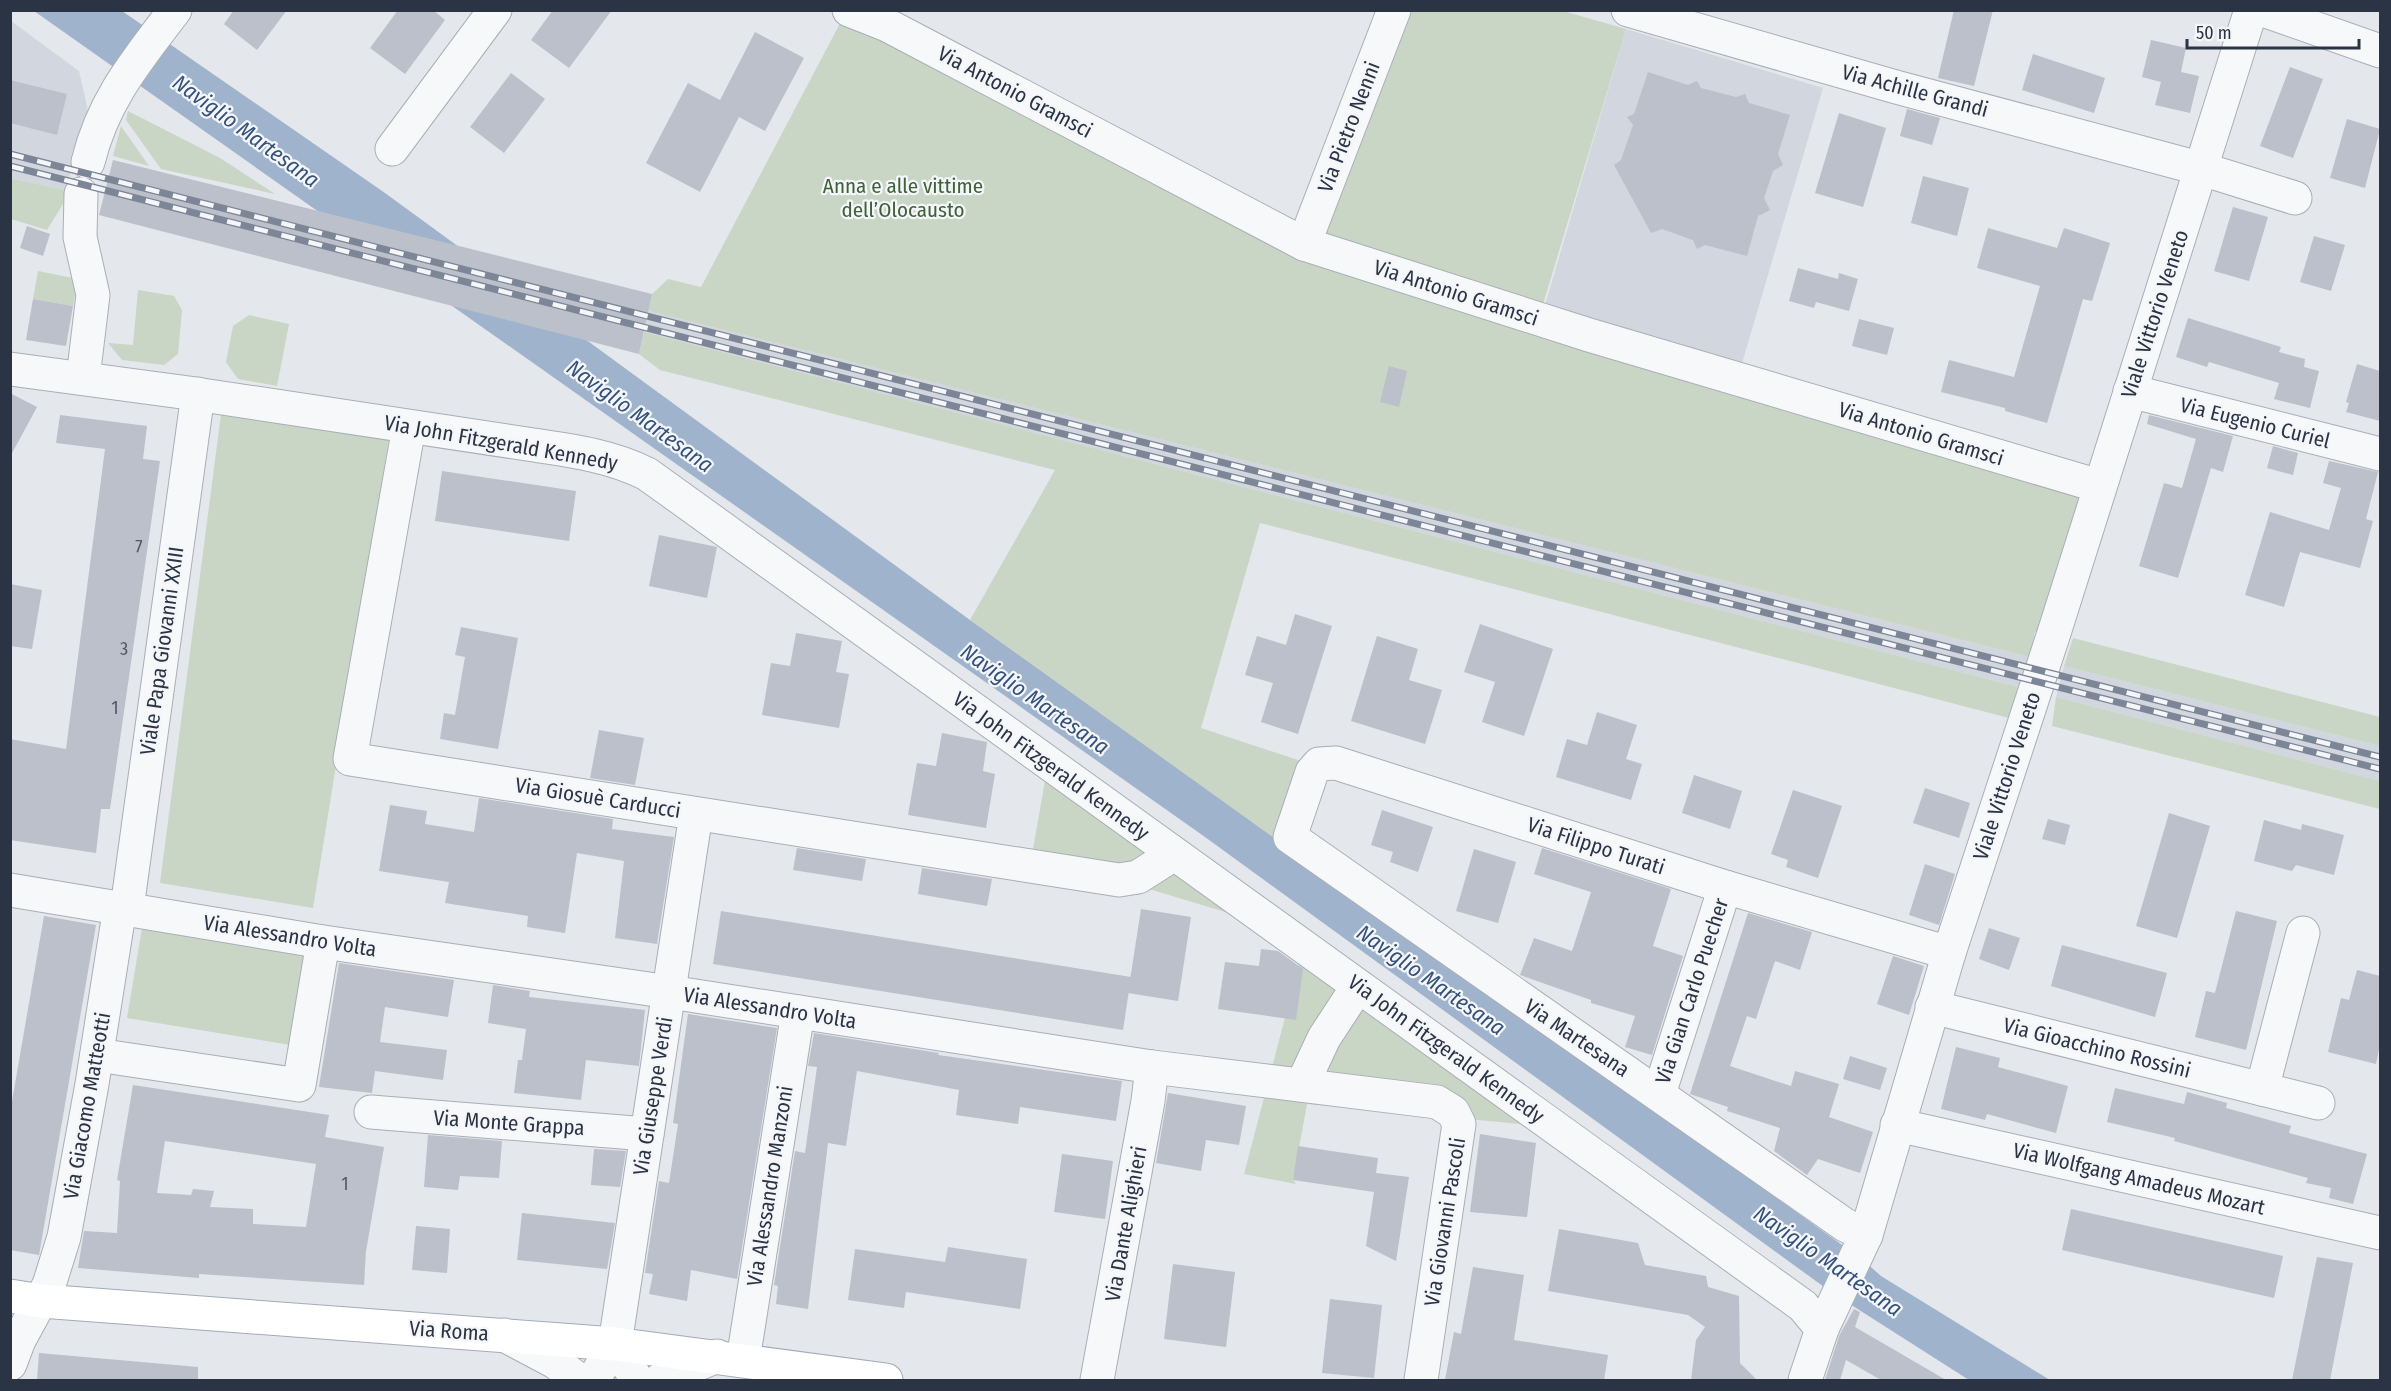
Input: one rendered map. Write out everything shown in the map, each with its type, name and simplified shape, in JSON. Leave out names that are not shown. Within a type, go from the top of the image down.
[{"type":"main road","name":"Via Roma","points":[[26,1299],[615,1344],[886,1380]]},
{"type":"street","points":[[392,149],[495,10]]},
{"type":"street","name":"Via Antonio Gramsci","points":[[849,10],[887,25],[1304,244],[1589,335],[2099,486]]},
{"type":"street","name":"Via Pietro Nenni","points":[[1304,244],[1394,10]]},
{"type":"street","name":"Via Achille Grandi","points":[[1628,10],[1896,87],[2202,169]]},
{"type":"street","name":"Viale Vittorio Veneto","points":[[1805,1380],[1821,1329],[1861,1245],[1949,953],[2054,633],[2251,10]]},
{"type":"street","points":[[2263,10],[2380,51]]},
{"type":"street","points":[[88,162],[102,118],[126,75],[165,23]]},
{"type":"street","points":[[2202,169],[2295,198]]},
{"type":"street","points":[[81,194],[80,237],[93,296],[83,378]]},
{"type":"street","name":"Via John Fitzgerald Kennedy","points":[[10,369],[190,393],[575,452],[627,465],[647,474],[1803,1306],[1821,1329]]},
{"type":"street","name":"Via Eugenio Curiel","points":[[2130,392],[2380,454]]},
{"type":"street","name":"Viale Papa Giovanni XXIII","points":[[119,907],[190,393]]},
{"type":"street","name":"Via Giosuè Carducci","points":[[410,427],[350,759],[1119,880],[1138,878],[1174,854]]},
{"type":"street","name":"Via Filippo Turati","points":[[1290,837],[1312,772],[1319,765],[1330,762],[1725,887],[1949,953]]},
{"type":"street","name":"Via Giuseppe Verdi","points":[[615,1344],[696,813]]},
{"type":"street","name":"Via Martesana","points":[[1290,837],[1845,1225],[1861,1245]]},
{"type":"street","name":"Via Gian Carlo Puecher","points":[[1659,1094],[1725,887]]},
{"type":"street","name":"Via Alessandro Volta","points":[[10,890],[323,942],[670,992],[1152,1067],[1302,1085]]},
{"type":"street","name":"Via Giacomo Matteotti","points":[[10,1364],[19,1340],[26,1299],[53,1275],[64,1237],[97,1054],[119,907]]},
{"type":"street","points":[[2262,1089],[2303,933]]},
{"type":"street","points":[[97,1054],[299,1085],[323,942]]},
{"type":"street","points":[[1302,1085],[1324,1038],[1358,986]]},
{"type":"street","name":"Via Gioacchino Rossini","points":[[1932,1007],[2318,1103]]},
{"type":"street","name":"Via Alessandro Manzoni","points":[[730,1358],[798,1012]]},
{"type":"street","name":"Via Dante Alighieri","points":[[1097,1380],[1148,1101],[1152,1067]]},
{"type":"street","name":"Via Giovanni Pascoli","points":[[1302,1085],[1431,1100],[1444,1105],[1458,1119],[1458,1137],[1421,1380]]},
{"type":"street","name":"Via Monte Grappa","points":[[371,1112],[647,1134]]},
{"type":"street","name":"Via Wolfgang Amadeus Mozart","points":[[1897,1125],[2380,1233]]},
{"type":"street","points":[[504,1335],[555,1362],[579,1380]]},
{"type":"street","points":[[593,1380],[615,1344],[637,1380]]},
{"type":"street","points":[[660,1380],[730,1358]]},
{"type":"shaded area","points":[[11,21],[79,71],[89,115],[65,190],[11,178]]},
{"type":"shaded area","points":[[1626,29],[1823,88],[1740,370],[1543,312]]},
{"type":"shaded area","points":[[648,311],[2030,657],[2022,688],[644,332]]},
{"type":"shaded area","points":[[2064,666],[2380,746],[2380,781],[2056,697]]},
{"type":"green space","points":[[1405,11],[1563,11],[1626,29],[1541,311],[1324,236]]},
{"type":"green space","name":"Anna e alle vittime dell’Olocausto","points":[[846,12],[1301,255],[2093,491],[2046,629],[2035,632],[2030,657],[648,311],[652,294],[668,279],[701,287]]},
{"type":"green space","points":[[128,111],[220,158],[275,194],[161,169],[126,120]]},
{"type":"green space","points":[[121,126],[149,166],[113,156]]},
{"type":"green space","points":[[10,178],[65,190],[63,204],[47,230],[11,219]]},
{"type":"green space","points":[[38,271],[78,279],[73,306],[33,299]]},
{"type":"green space","points":[[138,290],[174,296],[182,310],[178,354],[164,365],[122,360],[108,343],[133,345]]},
{"type":"green space","points":[[249,315],[289,324],[277,386],[238,379],[226,362],[233,326]]},
{"type":"green space","points":[[644,332],[2022,688],[2009,718],[1260,523],[1201,728],[1301,761],[1276,840],[970,620],[1055,470],[660,370],[639,354]]},
{"type":"green space","points":[[223,399],[391,425],[313,908],[160,883]]},
{"type":"green space","points":[[2073,638],[2380,717],[2380,746],[2064,666]]},
{"type":"green space","points":[[2056,697],[2380,781],[2380,809],[2052,726]]},
{"type":"green space","points":[[1049,758],[1563,1128],[1307,1104],[1293,1180],[1296,1184],[1244,1174],[1299,964],[1235,915],[1126,882],[1030,866]]},
{"type":"green space","points":[[142,928],[306,955],[291,1045],[127,1018]]},
{"type":"water","name":"Naviglio Martesana","points":[[34,11],[122,11],[385,193],[970,620],[1863,1260],[1881,1276],[2050,1380],[1969,1380],[1831,1292],[1205,837]]},
{"type":"building","points":[[234,10],[287,10],[257,50],[224,24]]},
{"type":"building","points":[[398,10],[433,10],[445,20],[405,74],[370,48]]},
{"type":"building","points":[[553,10],[612,10],[569,68],[531,40]]},
{"type":"building","points":[[1954,10],[1993,10],[1974,86],[1938,78]]},
{"type":"building","points":[[755,32],[804,58],[765,131],[739,117],[700,192],[646,163],[688,83],[720,100]]},
{"type":"building","points":[[2151,40],[2186,48],[2181,72],[2199,76],[2190,113],[2155,105],[2161,82],[2142,77]]},
{"type":"building","points":[[2033,54],[2105,78],[2094,113],[2022,90]]},
{"type":"building","points":[[2290,67],[2323,79],[2293,158],[2260,146]]},
{"type":"building","points":[[1648,72],[1688,85],[1697,81],[1701,88],[1736,97],[1745,94],[1749,103],[1790,115],[1778,154],[1783,165],[1773,171],[1764,198],[1770,210],[1758,216],[1747,256],[1705,245],[1697,249],[1693,240],[1662,229],[1651,233],[1614,165],[1621,160],[1633,125],[1627,117],[1634,114]]},
{"type":"building","points":[[511,73],[545,99],[504,153],[470,127]]},
{"type":"building","points":[[10,80],[67,94],[57,135],[10,123]]},
{"type":"building","points":[[1907,109],[1940,118],[1932,145],[1900,136]]},
{"type":"building","points":[[1839,113],[1886,128],[1863,207],[1815,193]]},
{"type":"building","points":[[2347,119],[2380,129],[2365,188],[2330,178]]},
{"type":"building","points":[[113,160],[652,294],[639,354],[99,215]]},
{"type":"building","points":[[1923,176],[1969,188],[1957,236],[1911,223]]},
{"type":"building","points":[[2233,207],[2268,217],[2249,281],[2214,271]]},
{"type":"building","points":[[27,226],[50,234],[43,256],[20,248]]},
{"type":"building","points":[[1988,228],[2057,248],[2064,228],[2110,243],[2092,301],[2083,299],[2047,423],[2005,411],[2005,408],[1941,392],[1949,360],[2014,377],[2040,286],[1977,268]]},
{"type":"building","points":[[2314,236],[2345,245],[2331,291],[2300,282]]},
{"type":"building","points":[[1798,268],[1838,279],[1839,273],[1858,279],[1849,311],[1816,302],[1814,308],[1789,301]]},
{"type":"building","points":[[33,299],[73,306],[66,346],[26,340]]},
{"type":"building","points":[[2188,318],[2281,347],[2279,352],[2305,359],[2304,367],[2319,371],[2310,408],[2274,399],[2279,383],[2209,362],[2207,367],[2176,357]]},
{"type":"building","points":[[1859,319],[1894,328],[1887,355],[1852,346]]},
{"type":"building","points":[[2357,364],[2380,371],[2380,421],[2346,412],[2349,403],[2346,402]]},
{"type":"building","points":[[1389,366],[1407,371],[1399,407],[1380,402]]},
{"type":"building","points":[[10,393],[37,407],[10,457]]},
{"type":"building","points":[[60,415],[147,426],[143,459],[160,461],[110,809],[101,809],[96,853],[10,840],[10,739],[66,749],[105,449],[56,443]]},
{"type":"building","points":[[2149,415],[2233,436],[2223,472],[2211,468],[2178,578],[2139,566],[2164,483],[2182,488],[2196,439],[2147,424]]},
{"type":"building","points":[[2273,446],[2298,453],[2293,475],[2267,468]]},
{"type":"building","points":[[2329,461],[2378,472],[2366,519],[2373,521],[2360,568],[2300,552],[2284,607],[2245,595],[2270,512],[2329,530],[2341,488],[2323,483]]},
{"type":"building","points":[[442,471],[576,491],[569,541],[435,521]]},
{"type":"building","points":[[659,535],[717,547],[707,598],[649,586]]},
{"type":"building","points":[[10,584],[42,590],[32,649],[10,646]]},
{"type":"building","points":[[1295,614],[1332,626],[1298,734],[1261,722],[1273,683],[1245,675],[1257,636],[1286,645]]},
{"type":"building","points":[[1480,624],[1553,649],[1524,736],[1482,722],[1495,682],[1464,672]]},
{"type":"building","points":[[461,627],[518,638],[498,749],[440,739],[444,713],[455,715],[465,657],[455,655]]},
{"type":"building","points":[[796,633],[842,641],[836,672],[849,674],[839,728],[762,715],[771,663],[790,666]]},
{"type":"building","points":[[1377,636],[1418,649],[1409,680],[1442,690],[1425,744],[1351,721]]},
{"type":"building","points":[[1597,712],[1637,725],[1626,759],[1642,764],[1631,800],[1556,777],[1567,739],[1587,745]]},
{"type":"building","points":[[599,730],[644,738],[635,785],[590,778]]},
{"type":"building","points":[[942,733],[987,742],[983,771],[995,774],[986,828],[908,815],[917,763],[936,766]]},
{"type":"building","points":[[1694,775],[1742,791],[1730,829],[1682,813]]},
{"type":"building","points":[[1925,788],[1970,803],[1959,838],[1913,823]]},
{"type":"building","points":[[1793,790],[1842,806],[1818,878],[1786,867],[1788,860],[1771,854]]},
{"type":"building","points":[[479,798],[613,819],[612,829],[674,837],[657,944],[615,938],[624,861],[577,853],[565,933],[527,927],[528,916],[445,903],[449,882],[379,871],[390,805],[427,811],[425,824],[474,832]]},
{"type":"building","points":[[1382,810],[1433,827],[1418,872],[1390,862],[1393,852],[1371,845]]},
{"type":"building","points":[[2169,813],[2210,826],[2177,938],[2136,926]]},
{"type":"building","points":[[2048,819],[2070,825],[2065,845],[2042,839]]},
{"type":"building","points":[[2264,820],[2301,830],[2302,824],[2344,835],[2334,875],[2296,865],[2292,871],[2254,861]]},
{"type":"building","points":[[797,848],[866,859],[862,881],[793,870]]},
{"type":"building","points":[[1542,848],[1671,889],[1653,946],[1683,956],[1652,1055],[1625,1047],[1635,1016],[1591,1003],[1591,1000],[1520,975],[1534,938],[1572,951],[1591,892],[1534,874]]},
{"type":"building","points":[[1474,849],[1516,862],[1498,923],[1456,911]]},
{"type":"building","points":[[1925,864],[1955,874],[1939,925],[1909,915]]},
{"type":"building","points":[[922,868],[992,879],[987,906],[918,894]]},
{"type":"building","points":[[1141,909],[1191,917],[1178,1001],[1128,993]]},
{"type":"building","points":[[721,911],[1131,977],[1123,1030],[713,964]]},
{"type":"building","points":[[2236,911],[2277,921],[2246,1050],[2195,1037],[2206,991],[2215,993]]},
{"type":"building","points":[[1748,913],[1812,932],[1800,970],[1775,961],[1756,1019],[1747,1016],[1730,1066],[1791,1086],[1795,1071],[1839,1084],[1829,1117],[1873,1132],[1860,1173],[1818,1159],[1807,1175],[1774,1151],[1780,1128],[1727,1111],[1728,1107],[1690,1094]]},
{"type":"building","points":[[44,916],[96,925],[39,1255],[10,1250],[10,1113]]},
{"type":"building","points":[[1989,928],[2020,938],[2009,970],[1979,959]]},
{"type":"building","points":[[2062,945],[2167,973],[2155,1017],[2051,986]]},
{"type":"building","points":[[1261,949],[1278,951],[1303,969],[1296,1020],[1218,1009],[1225,962],[1259,966]]},
{"type":"building","points":[[1893,956],[1924,966],[1909,1015],[1877,1004]]},
{"type":"building","points":[[339,963],[454,980],[448,1017],[385,1007],[380,1042],[447,1050],[443,1080],[375,1071],[372,1093],[319,1087]]},
{"type":"building","points":[[2357,970],[2380,976],[2380,1044],[2376,1064],[2328,1052],[2341,998],[2349,1000]]},
{"type":"building","points":[[493,985],[530,991],[529,997],[645,1010],[639,1066],[586,1060],[581,1100],[514,1093],[518,1060],[522,1060],[526,1029],[488,1023]]},
{"type":"building","points":[[688,1014],[777,1028],[737,1279],[691,1270],[687,1301],[649,1294],[653,1274],[645,1273],[659,1181],[669,1183],[678,1124],[673,1123]]},
{"type":"building","points":[[814,1033],[939,1053],[938,1055],[1122,1081],[1116,1121],[1020,1107],[1018,1124],[956,1115],[959,1090],[857,1071],[846,1146],[828,1143],[808,1309],[776,1304],[778,1286],[774,1285],[795,1151],[805,1153],[817,1067],[808,1066]]},
{"type":"building","points":[[1956,1047],[2000,1058],[1998,1067],[2068,1086],[2056,1133],[1987,1114],[1985,1120],[1941,1109]]},
{"type":"building","points":[[1850,1056],[1887,1068],[1880,1090],[1843,1079]]},
{"type":"building","points":[[133,1085],[329,1115],[325,1137],[384,1147],[366,1251],[364,1285],[199,1274],[199,1278],[78,1268],[84,1231],[117,1233],[120,1181],[117,1180]],"holes":[[[165,1141],[316,1164],[306,1227],[253,1224],[253,1209],[210,1207],[214,1191],[193,1189],[191,1195],[157,1193]]]},
{"type":"building","points":[[2115,1088],[2184,1104],[2187,1092],[2227,1103],[2226,1108],[2291,1126],[2289,1133],[2367,1154],[2353,1204],[2329,1198],[2331,1188],[2306,1183],[2308,1178],[2174,1141],[2175,1138],[2107,1122]]},
{"type":"building","points":[[1168,1093],[1246,1106],[1239,1145],[1206,1140],[1201,1171],[1156,1163]]},
{"type":"building","points":[[1480,1134],[1536,1143],[1527,1217],[1470,1212]]},
{"type":"building","points":[[428,1135],[502,1141],[499,1178],[460,1176],[458,1190],[424,1187]]},
{"type":"building","points":[[1298,1146],[1378,1158],[1376,1173],[1409,1177],[1396,1261],[1366,1246],[1374,1192],[1293,1180]]},
{"type":"building","points":[[594,1149],[626,1151],[620,1187],[591,1185]]},
{"type":"building","points":[[1062,1154],[1113,1161],[1105,1219],[1054,1212]]},
{"type":"building","points":[[2071,1209],[2283,1256],[2274,1298],[2062,1250]]},
{"type":"building","points":[[522,1213],[615,1223],[607,1269],[517,1260]]},
{"type":"building","points":[[416,1226],[450,1229],[447,1273],[412,1270]]},
{"type":"building","points":[[1559,1229],[1638,1243],[1645,1265],[1706,1276],[1708,1287],[1739,1296],[1740,1363],[1757,1380],[1691,1380],[1696,1340],[1705,1327],[1688,1315],[1548,1291]]},
{"type":"building","points":[[948,1247],[1027,1259],[1020,1309],[906,1292],[904,1308],[848,1300],[855,1249],[945,1262]]},
{"type":"building","points":[[2317,1257],[2353,1263],[2330,1380],[2292,1380]]},
{"type":"building","points":[[1173,1264],[1235,1272],[1226,1347],[1164,1339]]},
{"type":"building","points":[[1473,1267],[1524,1275],[1514,1340],[1608,1355],[1604,1380],[1445,1380],[1454,1332],[1461,1334]]},
{"type":"building","points":[[1330,1299],[1382,1305],[1374,1378],[1322,1373]]},
{"type":"building","points":[[1854,1309],[1860,1312],[1855,1327],[1946,1380],[1881,1380],[1846,1360],[1840,1380],[1825,1380],[1839,1336]]},
{"type":"building","points":[[39,1353],[198,1367],[198,1380],[37,1380]]},
{"type":"railway","points":[[10,154],[2380,757]]},
{"type":"railway","points":[[10,166],[2380,769]]}]
